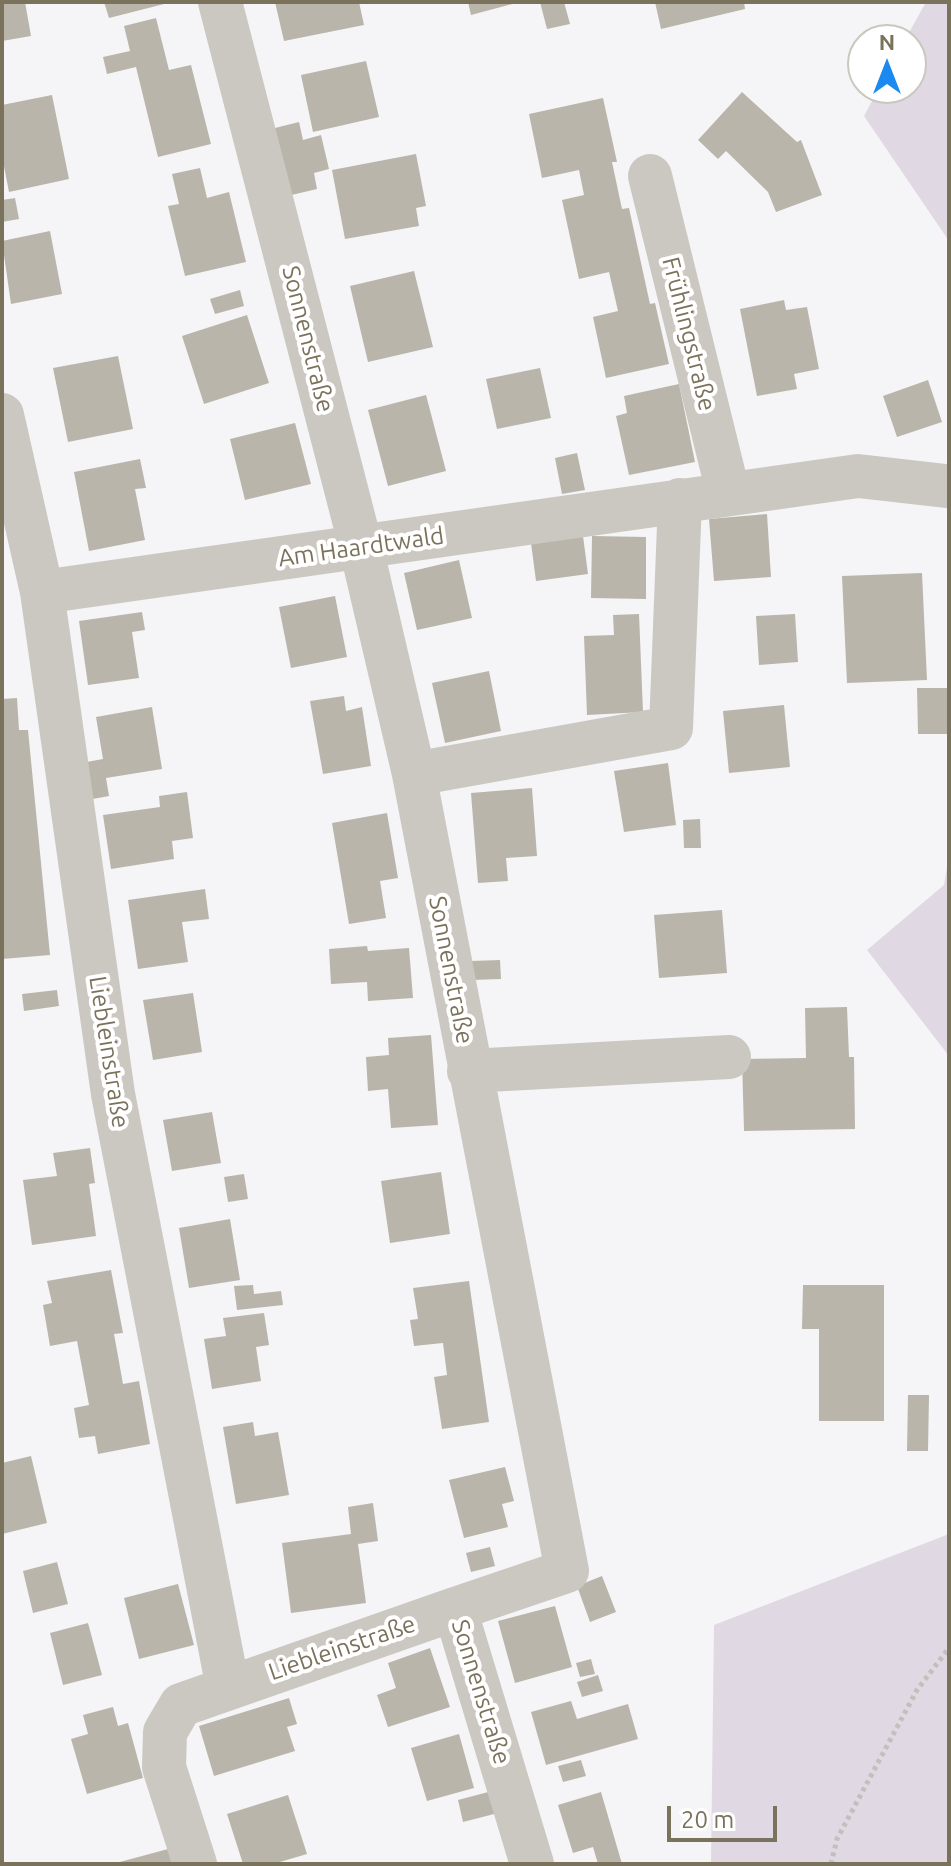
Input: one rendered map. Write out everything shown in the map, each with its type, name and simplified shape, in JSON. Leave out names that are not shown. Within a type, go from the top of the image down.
[{"type":"street","name":"Sonnenstraße","points":[[220,2],[361,547],[414,774],[567,1571],[455,1609],[532,1864]]},
{"type":"street","name":"Frühlingstraße","points":[[650,176],[728,492]]},
{"type":"street","name":"Liebleinstraße","points":[[2,415],[42,592],[113,1094],[228,1688]]},
{"type":"street","name":"Am Haardtwald","points":[[42,592],[728,492],[858,476],[946,486]]},
{"type":"street","points":[[414,774],[671,728],[680,500]]},
{"type":"street","points":[[469,1071],[729,1057]]},
{"type":"street","name":"Liebleinstraße","points":[[195,1864],[164,1767],[165,1732],[181,1705],[455,1609]]},
{"type":"path","points":[[831,1864],[837,1839],[917,1690],[949,1648]]},
{"type":"shaded area","points":[[926,2],[949,2],[949,241],[864,116],[870,104],[927,104],[927,24],[914,24]]},
{"type":"shaded area","points":[[949,856],[949,1056],[867,950],[944,885]]},
{"type":"shaded area","points":[[949,1534],[949,1864],[711,1864],[714,1625]]},
{"type":"building","points":[[2,2],[25,2],[31,36],[2,41]]},
{"type":"building","points":[[104,2],[168,2],[168,3],[109,18]]},
{"type":"building","points":[[275,2],[359,2],[364,25],[284,41]]},
{"type":"building","points":[[468,2],[516,2],[516,3],[471,15]]},
{"type":"building","points":[[540,2],[564,2],[570,24],[547,29]]},
{"type":"building","points":[[655,2],[744,2],[745,9],[661,29]]},
{"type":"building","points":[[156,18],[169,70],[191,65],[211,144],[158,157],[136,67],[107,74],[103,57],[130,51],[124,26]]},
{"type":"building","points":[[366,61],[379,117],[313,132],[301,75]]},
{"type":"building","points":[[742,92],[797,142],[801,140],[822,195],[776,212],[768,192],[726,151],[718,159],[698,140]]},
{"type":"building","points":[[52,95],[69,179],[9,192],[2,156],[2,105]]},
{"type":"building","points":[[603,98],[617,162],[612,162],[622,209],[629,208],[650,304],[655,303],[669,364],[606,378],[593,317],[618,311],[609,272],[579,279],[562,200],[584,195],[579,170],[542,178],[529,114]]},
{"type":"building","points":[[299,122],[303,140],[321,135],[329,169],[314,173],[317,189],[283,197],[267,130]]},
{"type":"building","points":[[416,154],[426,206],[416,208],[419,226],[345,239],[332,170]]},
{"type":"building","points":[[200,168],[207,198],[229,192],[246,262],[185,276],[168,206],[179,204],[172,174]]},
{"type":"building","points":[[15,198],[19,219],[2,222],[2,200]]},
{"type":"building","points":[[50,231],[62,294],[11,304],[2,241]]},
{"type":"building","points":[[414,271],[433,347],[368,362],[350,286]]},
{"type":"building","points":[[240,290],[244,306],[215,314],[210,299]]},
{"type":"building","points":[[784,300],[786,310],[807,307],[819,369],[794,374],[797,389],[757,396],[740,309]]},
{"type":"building","points":[[247,315],[269,383],[204,404],[182,336]]},
{"type":"building","points":[[118,356],[133,429],[68,442],[53,368]]},
{"type":"building","points":[[540,368],[551,418],[497,429],[486,379]]},
{"type":"building","points":[[928,380],[942,422],[897,437],[883,396]]},
{"type":"building","points":[[679,384],[695,462],[629,475],[616,416],[627,413],[624,396]]},
{"type":"building","points":[[426,395],[446,471],[388,486],[368,410]]},
{"type":"building","points":[[295,423],[311,484],[245,500],[230,439]]},
{"type":"building","points":[[577,453],[585,490],[562,494],[555,458]]},
{"type":"building","points":[[140,459],[146,488],[135,489],[145,540],[89,551],[74,472]]},
{"type":"building","points":[[767,514],[771,577],[714,581],[709,519]]},
{"type":"building","points":[[583,536],[588,574],[536,581],[531,543]]},
{"type":"building","points":[[592,536],[646,537],[646,599],[591,598]]},
{"type":"building","points":[[459,560],[472,618],[417,630],[404,573]]},
{"type":"building","points":[[922,573],[927,680],[847,683],[842,576]]},
{"type":"building","points":[[335,596],[347,657],[291,668],[279,607]]},
{"type":"building","points":[[142,612],[145,630],[132,632],[139,678],[88,685],[79,621]]},
{"type":"building","points":[[639,614],[643,712],[587,715],[584,636],[614,635],[613,615]]},
{"type":"building","points":[[795,614],[798,662],[759,665],[756,616]]},
{"type":"building","points":[[489,671],[501,731],[445,743],[432,683]]},
{"type":"building","points":[[917,688],[949,688],[949,734],[918,734]]},
{"type":"building","points":[[344,696],[346,711],[362,707],[371,766],[323,774],[310,701]]},
{"type":"building","points":[[17,698],[19,730],[28,730],[50,955],[2,959],[2,699]]},
{"type":"building","points":[[784,705],[790,767],[729,773],[723,711]]},
{"type":"building","points":[[152,707],[162,769],[106,778],[109,796],[87,800],[81,763],[103,759],[96,717]]},
{"type":"building","points":[[668,763],[676,825],[624,832],[614,771]]},
{"type":"building","points":[[532,788],[537,856],[506,858],[508,881],[478,883],[471,793]]},
{"type":"building","points":[[187,792],[193,838],[172,841],[174,859],[111,869],[103,815],[160,807],[159,796]]},
{"type":"building","points":[[387,813],[398,878],[380,881],[386,918],[349,924],[332,823]]},
{"type":"building","points":[[700,819],[701,848],[684,848],[683,820]]},
{"type":"building","points":[[205,889],[209,919],[182,922],[188,962],[138,969],[128,900]]},
{"type":"building","points":[[722,910],[727,973],[659,978],[654,915]]},
{"type":"building","points":[[367,946],[368,951],[409,948],[413,998],[368,1001],[367,982],[331,984],[329,949]]},
{"type":"building","points":[[500,960],[501,979],[472,980],[471,961]]},
{"type":"building","points":[[57,990],[59,1006],[24,1011],[22,994]]},
{"type":"building","points":[[193,993],[202,1052],[153,1060],[143,1000]]},
{"type":"building","points":[[847,1007],[849,1057],[854,1057],[855,1129],[744,1131],[742,1059],[806,1058],[805,1008]]},
{"type":"building","points":[[431,1035],[438,1125],[391,1128],[388,1089],[368,1091],[366,1057],[389,1055],[388,1038]]},
{"type":"building","points":[[212,1112],[221,1163],[172,1171],[163,1120]]},
{"type":"building","points":[[90,1148],[95,1183],[89,1184],[96,1236],[32,1245],[23,1180],[57,1176],[53,1153]]},
{"type":"building","points":[[441,1172],[450,1234],[390,1243],[381,1181]]},
{"type":"building","points":[[244,1174],[248,1199],[228,1202],[224,1177]]},
{"type":"building","points":[[230,1219],[240,1280],[189,1288],[179,1228]]},
{"type":"building","points":[[111,1270],[123,1333],[114,1334],[123,1384],[139,1381],[150,1444],[98,1454],[95,1436],[79,1438],[74,1408],[89,1405],[77,1341],[50,1346],[43,1305],[52,1303],[47,1281]]},
{"type":"building","points":[[469,1281],[489,1422],[442,1429],[434,1377],[447,1375],[443,1343],[414,1346],[410,1320],[418,1319],[413,1288]]},
{"type":"building","points":[[253,1285],[254,1294],[281,1291],[283,1305],[237,1310],[234,1286]]},
{"type":"building","points":[[803,1285],[884,1285],[884,1421],[819,1421],[819,1329],[802,1329]]},
{"type":"building","points":[[264,1313],[269,1345],[256,1347],[261,1381],[212,1389],[204,1339],[226,1336],[223,1318]]},
{"type":"building","points":[[908,1395],[929,1395],[928,1451],[907,1451]]},
{"type":"building","points":[[253,1422],[255,1436],[278,1432],[289,1495],[236,1504],[223,1427]]},
{"type":"building","points":[[31,1456],[47,1523],[2,1534],[2,1463]]},
{"type":"building","points":[[505,1467],[514,1501],[502,1504],[508,1527],[464,1538],[449,1480]]},
{"type":"building","points":[[373,1503],[378,1541],[358,1544],[366,1603],[291,1613],[282,1543],[351,1534],[348,1507]]},
{"type":"building","points":[[490,1547],[495,1566],[471,1572],[466,1553]]},
{"type":"building","points":[[57,1562],[68,1604],[33,1613],[23,1571]]},
{"type":"building","points":[[602,1576],[616,1612],[590,1622],[577,1586]]},
{"type":"building","points":[[178,1584],[194,1645],[139,1659],[124,1598]]},
{"type":"building","points":[[555,1606],[572,1667],[515,1683],[498,1621]]},
{"type":"building","points":[[88,1623],[102,1675],[63,1685],[50,1633]]},
{"type":"building","points":[[430,1648],[450,1707],[388,1727],[377,1695],[396,1688],[388,1663]]},
{"type":"building","points":[[591,1659],[595,1674],[580,1677],[576,1663]]},
{"type":"building","points":[[598,1675],[603,1691],[582,1697],[577,1682]]},
{"type":"building","points":[[289,1698],[297,1724],[287,1727],[295,1751],[214,1776],[199,1726]]},
{"type":"building","points":[[571,1701],[577,1719],[628,1704],[638,1739],[546,1765],[531,1712]]},
{"type":"building","points":[[113,1707],[118,1726],[128,1723],[143,1778],[87,1794],[71,1739],[88,1734],[83,1715]]},
{"type":"building","points":[[459,1734],[474,1788],[427,1801],[411,1748]]},
{"type":"building","points":[[581,1760],[586,1776],[563,1782],[558,1766]]},
{"type":"building","points":[[492,1791],[498,1813],[463,1822],[458,1800]]},
{"type":"building","points":[[601,1792],[622,1864],[598,1864],[593,1847],[573,1853],[558,1805]]},
{"type":"building","points":[[288,1795],[307,1854],[273,1864],[243,1864],[227,1814]]},
{"type":"building","points":[[168,1849],[172,1864],[116,1864],[116,1863]]}]
